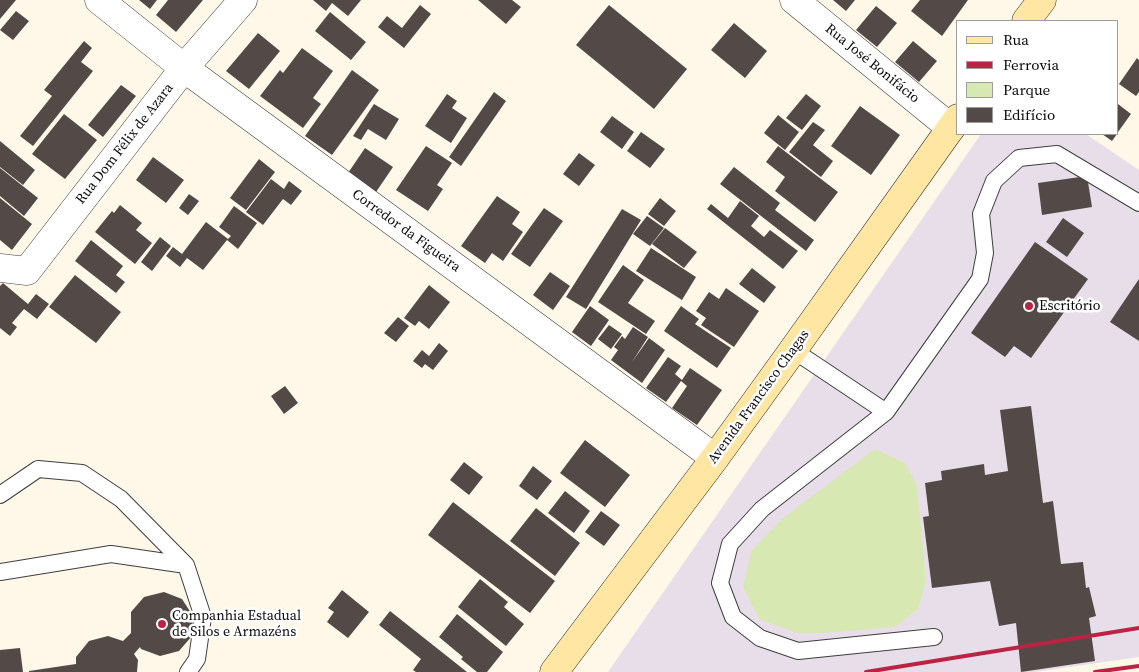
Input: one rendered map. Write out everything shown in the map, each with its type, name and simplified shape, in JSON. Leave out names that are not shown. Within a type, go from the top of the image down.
[{"type":"main road","points":[[1027,20],[1042,0]]},
{"type":"main road","name":"Avenida Francisco Chagas","points":[[554,672],[794,350],[954,123]]},
{"type":"street","name":"Corredor da Figueira","points":[[99,0],[184,68],[715,458]]},
{"type":"street","name":"Rua Dom Félix de Azara","points":[[0,268],[27,271],[184,68],[243,0]]},
{"type":"street","name":"Rua José Bonifácio","points":[[794,0],[954,123]]},
{"type":"lane","points":[[934,637],[798,651],[760,638],[732,617],[720,583],[730,544],[762,509],[886,412],[980,279],[985,253],[980,214],[994,181],[1018,158],[1057,154],[1139,203]]},
{"type":"lane","points":[[794,350],[886,412]]},
{"type":"lane","points":[[0,495],[38,469],[82,472],[121,499],[186,565],[202,617],[197,660],[188,672]]},
{"type":"lane","points":[[0,572],[111,554],[186,565]]},
{"type":"shaded area","points":[[980,135],[1087,135],[1139,170],[1139,657],[1035,672],[608,672]]},
{"type":"green space","points":[[875,449],[905,463],[917,485],[926,581],[918,609],[895,627],[823,633],[797,633],[759,619],[743,587],[751,551],[782,519]]},
{"type":"building","points":[[0,0],[16,0],[0,19]]},
{"type":"building","points":[[139,0],[157,0],[150,9]]},
{"type":"building","points":[[168,0],[203,0],[176,32],[156,15]]},
{"type":"building","points":[[313,0],[361,0],[348,16],[332,3],[326,11]]},
{"type":"building","points":[[478,0],[512,0],[521,7],[506,24]]},
{"type":"building","points":[[833,0],[855,0],[846,11]]},
{"type":"building","points":[[920,0],[968,0],[942,36],[911,11]]},
{"type":"building","points":[[420,5],[431,14],[404,48],[378,27],[387,16],[402,28]]},
{"type":"building","points":[[609,5],[687,69],[654,109],[576,45]]},
{"type":"building","points":[[876,6],[897,23],[877,47],[856,30]]},
{"type":"building","points":[[16,11],[29,21],[13,40],[0,30]]},
{"type":"building","points":[[330,12],[366,42],[351,60],[315,31]]},
{"type":"building","points":[[734,23],[767,51],[745,78],[711,50]]},
{"type":"building","points":[[258,33],[280,51],[249,89],[226,71]]},
{"type":"building","points":[[84,41],[92,48],[81,62],[93,71],[33,146],[20,136],[52,96],[44,90]]},
{"type":"building","points":[[913,41],[937,61],[919,82],[895,62]]},
{"type":"building","points":[[302,48],[333,71],[313,98],[321,104],[303,128],[260,96],[280,70],[283,73]]},
{"type":"building","points":[[1137,58],[1139,60],[1139,92],[1136,96],[1119,84]]},
{"type":"building","points":[[352,70],[379,90],[332,155],[305,136]]},
{"type":"building","points":[[121,85],[136,96],[103,137],[88,125]]},
{"type":"building","points":[[494,92],[506,101],[461,166],[449,157]]},
{"type":"building","points":[[447,94],[457,101],[452,108],[467,118],[451,143],[425,126]]},
{"type":"building","points":[[806,94],[821,106],[802,130],[786,118]]},
{"type":"building","points":[[374,104],[399,119],[386,140],[368,129],[361,140],[353,136]]},
{"type":"building","points":[[1119,105],[1131,114],[1119,131]]},
{"type":"building","points":[[860,106],[900,135],[871,175],[831,146]]},
{"type":"building","points":[[64,114],[97,140],[65,179],[32,154]]},
{"type":"building","points":[[778,115],[799,132],[785,150],[764,133]]},
{"type":"building","points":[[612,116],[634,132],[622,149],[600,132]]},
{"type":"building","points":[[813,122],[825,130],[813,145],[833,161],[821,177],[789,152]]},
{"type":"building","points":[[641,132],[665,149],[650,168],[627,151]]},
{"type":"building","points":[[1103,135],[1116,135],[1112,141]]},
{"type":"building","points":[[0,141],[35,170],[23,185],[0,167]]},
{"type":"building","points":[[426,146],[452,163],[437,185],[443,189],[428,211],[396,190]]},
{"type":"building","points":[[778,146],[838,192],[815,222],[775,191],[785,177],[766,162]]},
{"type":"building","points":[[365,148],[393,167],[374,195],[346,176]]},
{"type":"building","points":[[579,153],[595,165],[579,186],[563,174]]},
{"type":"building","points":[[153,157],[184,180],[166,203],[136,180]]},
{"type":"building","points":[[259,159],[275,172],[246,210],[230,198]]},
{"type":"building","points":[[734,167],[780,203],[775,210],[814,240],[806,251],[720,184]]},
{"type":"building","points":[[0,168],[38,198],[24,216],[0,196]]},
{"type":"building","points":[[1087,176],[1092,207],[1042,215],[1038,183]]},
{"type":"building","points":[[271,179],[284,189],[289,181],[302,191],[291,205],[283,199],[263,225],[246,212]]},
{"type":"building","points":[[189,194],[199,201],[188,215],[179,208]]},
{"type":"building","points":[[497,196],[520,212],[512,224],[523,232],[503,261],[492,253],[485,263],[461,246]]},
{"type":"building","points":[[0,198],[32,224],[12,250],[0,240]]},
{"type":"building","points":[[660,198],[676,211],[664,226],[648,214]]},
{"type":"building","points":[[740,201],[759,216],[751,226],[764,237],[770,230],[798,251],[783,269],[707,209],[711,204],[728,218]]},
{"type":"building","points":[[120,205],[142,223],[136,230],[152,243],[135,264],[95,232],[112,211],[114,213]]},
{"type":"building","points":[[234,206],[257,223],[238,249],[227,240],[203,270],[187,258],[180,267],[166,256],[173,247],[182,254],[206,222],[228,239],[231,236],[219,227]]},
{"type":"building","points":[[544,208],[563,221],[530,267],[511,254]]},
{"type":"building","points":[[622,209],[641,220],[586,309],[566,297]]},
{"type":"building","points":[[647,216],[664,228],[650,246],[633,234]]},
{"type":"building","points":[[1063,218],[1084,233],[1067,257],[1046,242]]},
{"type":"building","points":[[665,228],[697,252],[684,268],[652,244]]},
{"type":"building","points":[[160,237],[171,246],[152,271],[141,262]]},
{"type":"building","points":[[91,240],[123,266],[116,275],[125,282],[116,293],[75,261]]},
{"type":"building","name":"Escritório","points":[[1035,242],[1088,279],[1031,358],[1014,346],[1005,357],[971,333]]},
{"type":"building","points":[[651,248],[696,277],[682,300],[636,271]]},
{"type":"building","points":[[623,265],[644,280],[628,303],[655,321],[646,334],[598,302]]},
{"type":"building","points":[[752,268],[776,287],[764,303],[739,284]]},
{"type":"building","points":[[550,272],[570,286],[553,310],[533,295]]},
{"type":"building","points":[[75,275],[121,312],[96,343],[49,307]]},
{"type":"building","points":[[1139,279],[1139,341],[1110,322]]},
{"type":"building","points":[[3,283],[28,304],[36,294],[49,304],[37,319],[24,309],[12,323],[17,327],[10,336],[0,328],[0,286]]},
{"type":"building","points":[[429,285],[450,302],[429,329],[419,321],[415,326],[404,318]]},
{"type":"building","points":[[726,288],[759,311],[734,347],[701,325],[706,318],[696,311],[709,292],[719,299]]},
{"type":"building","points":[[590,306],[609,320],[591,346],[572,332]]},
{"type":"building","points":[[681,306],[699,319],[695,324],[731,348],[717,368],[664,331]]},
{"type":"building","points":[[398,317],[409,326],[396,342],[384,333]]},
{"type":"building","points":[[609,325],[622,334],[611,349],[598,339]]},
{"type":"building","points":[[633,327],[648,337],[632,362],[649,338],[665,350],[642,383],[611,360],[618,350],[614,347],[622,336],[625,339]]},
{"type":"building","points":[[439,343],[448,351],[433,370],[425,364],[422,368],[413,361],[422,350],[429,356]]},
{"type":"building","points":[[668,357],[681,366],[675,374],[682,380],[690,368],[722,390],[697,425],[672,408],[687,386],[681,381],[666,402],[646,388]]},
{"type":"building","points":[[285,386],[298,403],[284,414],[271,396]]},
{"type":"building","points":[[1031,406],[1043,503],[1053,501],[1061,564],[1083,562],[1086,588],[1089,587],[1096,616],[1089,618],[1095,661],[1021,672],[1016,623],[999,626],[990,581],[932,588],[923,517],[929,516],[925,483],[942,480],[941,471],[984,464],[985,475],[1008,471],[1000,410]]},
{"type":"building","points":[[585,440],[630,475],[605,507],[560,473]]},
{"type":"building","points":[[464,462],[483,477],[469,495],[450,480]]},
{"type":"building","points":[[533,466],[552,481],[537,500],[519,486]]},
{"type":"building","points":[[565,491],[590,511],[574,533],[548,513]]},
{"type":"building","points":[[453,502],[555,581],[530,613],[428,535]]},
{"type":"building","points":[[536,508],[580,543],[555,576],[510,541]]},
{"type":"building","points":[[601,511],[620,525],[604,546],[585,532]]},
{"type":"building","points":[[480,579],[508,602],[504,607],[524,624],[506,646],[458,607]]},
{"type":"building","points":[[342,590],[369,612],[348,638],[327,622],[334,612],[328,608]]},
{"type":"building","name":"Companhia Estadual de Silos e Armazéns","points":[[164,592],[182,599],[193,616],[192,636],[179,651],[160,656],[140,647],[134,654],[138,660],[137,672],[29,672],[76,664],[76,657],[89,641],[108,636],[123,641],[131,633],[131,612],[144,597]]},
{"type":"building","points":[[390,611],[467,672],[416,672],[413,670],[421,659],[379,625]]},
{"type":"building","points":[[457,614],[503,652],[487,672],[477,672],[461,659],[463,657],[439,637]]},
{"type":"building","points":[[20,648],[23,672],[0,672],[0,650]]},
{"type":"railway","points":[[866,672],[1139,628]]},
{"type":"railway","points":[[1095,672],[1139,666]]},
{"type":"place","name":"Escritório","points":[[1029,306]]},
{"type":"place","name":"Companhia Estadual de Silos e Armazéns","points":[[162,624]]}]
